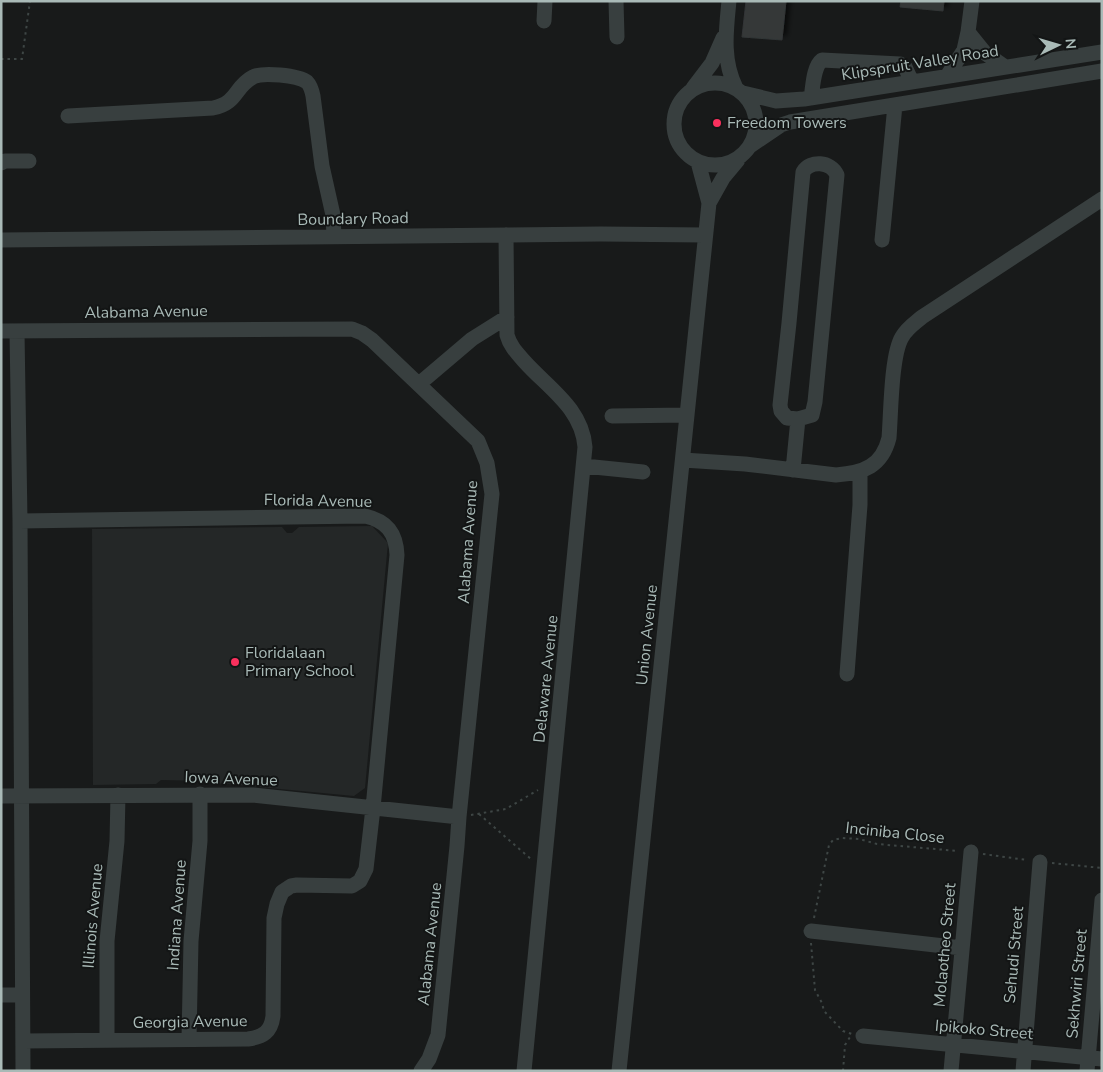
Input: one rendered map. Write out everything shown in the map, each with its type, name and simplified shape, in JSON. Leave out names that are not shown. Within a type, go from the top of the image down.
[{"type":"street","points":[[544,21],[545,1]]},
{"type":"street","points":[[616,1],[617,37]]},
{"type":"street","points":[[729,1],[726,32],[729,74],[739,91],[750,102],[756,118],[755,136],[745,152]]},
{"type":"street","points":[[947,76],[961,56],[968,32],[972,1]]},
{"type":"street","points":[[726,32],[712,63],[681,101],[675,114],[674,128],[678,142],[686,154],[698,162],[709,165],[731,162],[781,125],[790,122],[1102,71]]},
{"type":"street","points":[[968,32],[985,53],[1005,67]]},
{"type":"street","name":"Klipspruit Valley Road","points":[[739,91],[776,101],[811,98],[1102,52]]},
{"type":"street","points":[[811,98],[817,68],[822,60],[900,64],[904,67],[912,82]]},
{"type":"street","points":[[68,116],[213,108],[225,105],[248,80],[259,75],[293,77],[304,80],[308,84],[313,96],[322,166],[333,215],[334,237]]},
{"type":"street","points":[[691,91],[701,85],[713,83],[724,84],[739,91]]},
{"type":"street","points":[[882,240],[895,105]]},
{"type":"street","name":"Union Avenue","points":[[709,202],[723,178],[745,152]]},
{"type":"street","points":[[1,163],[5,161],[29,161]]},
{"type":"street","name":"Union Avenue","points":[[620,1071],[709,202],[698,162]]},
{"type":"street","points":[[822,164],[833,168],[837,175],[816,402],[812,415],[798,419],[787,418],[780,405],[802,172],[807,167],[822,164]]},
{"type":"street","points":[[683,460],[836,475],[860,472],[874,464],[886,450],[889,438],[896,353],[906,331],[922,318],[1102,198]]},
{"type":"street","name":"Delaware Avenue","points":[[506,235],[507,335],[512,347],[568,405],[581,424],[586,446],[524,1071]]},
{"type":"street","name":"Boundary Road","points":[[1,240],[705,235]]},
{"type":"street","points":[[419,384],[472,339],[508,317]]},
{"type":"street","name":"Alabama Avenue","points":[[1,331],[344,328],[365,334],[478,442],[487,463],[492,484],[438,1035],[429,1059],[421,1071]]},
{"type":"street","points":[[17,331],[23,1071]]},
{"type":"street","points":[[612,416],[687,415]]},
{"type":"street","points":[[793,470],[798,419]]},
{"type":"street","points":[[584,466],[643,472]]},
{"type":"street","points":[[847,674],[860,505],[860,472]]},
{"type":"street","name":"Florida Avenue","points":[[20,521],[365,516],[382,522],[392,534],[396,544],[397,555],[373,808]]},
{"type":"street","name":"Indiana Avenue","points":[[189,1039],[191,940],[200,841],[200,794]]},
{"type":"street","name":"Illinois Avenue","points":[[107,1040],[107,941],[117,841],[118,795]]},
{"type":"street","name":"Iowa Avenue","points":[[1,796],[253,795],[459,817]]},
{"type":"street","name":"Georgia Avenue","points":[[23,1041],[256,1038],[263,1036],[270,1029],[273,1016],[274,918],[279,898],[287,888],[297,885],[346,888],[356,884],[366,869],[373,808]]},
{"type":"street","name":"Molaotheo Street","points":[[951,1071],[971,852]]},
{"type":"street","name":"Sehudi Street","points":[[1023,1071],[1040,862]]},
{"type":"street","name":"Sekhwiri Street","points":[[1092,1062],[1102,900]]},
{"type":"street","points":[[811,931],[962,948]]},
{"type":"street","points":[[1,995],[22,995]]},
{"type":"street","name":"Ipikoko Street","points":[[858,1035],[1024,1051],[1092,1062]]},
{"type":"path","points":[[1,59],[22,59],[30,1]]},
{"type":"path","points":[[459,817],[506,809],[554,778]]},
{"type":"path","points":[[479,814],[544,870]]},
{"type":"path","name":"Inciniba Close","points":[[858,1035],[843,1031],[826,1014],[815,990],[811,956],[811,931],[829,845],[833,840],[842,838],[859,839],[877,844],[971,852]]},
{"type":"path","points":[[843,1071],[845,1045],[858,1035]]},
{"type":"shaded area","name":"Floridalaan Primary School","points":[[372,526],[388,543],[365,788],[354,796],[209,783],[207,781],[161,780],[156,784],[93,785],[92,529],[282,527],[287,533],[292,533],[299,527]]},
{"type":"building","points":[[746,1],[786,1],[782,40],[742,37]]},
{"type":"building","points":[[901,1],[944,1],[943,11],[900,7]]},
{"type":"place","name":"Freedom Towers","points":[[717,123]]},
{"type":"place","name":"Floridalaan Primary School","points":[[235,662]]}]
